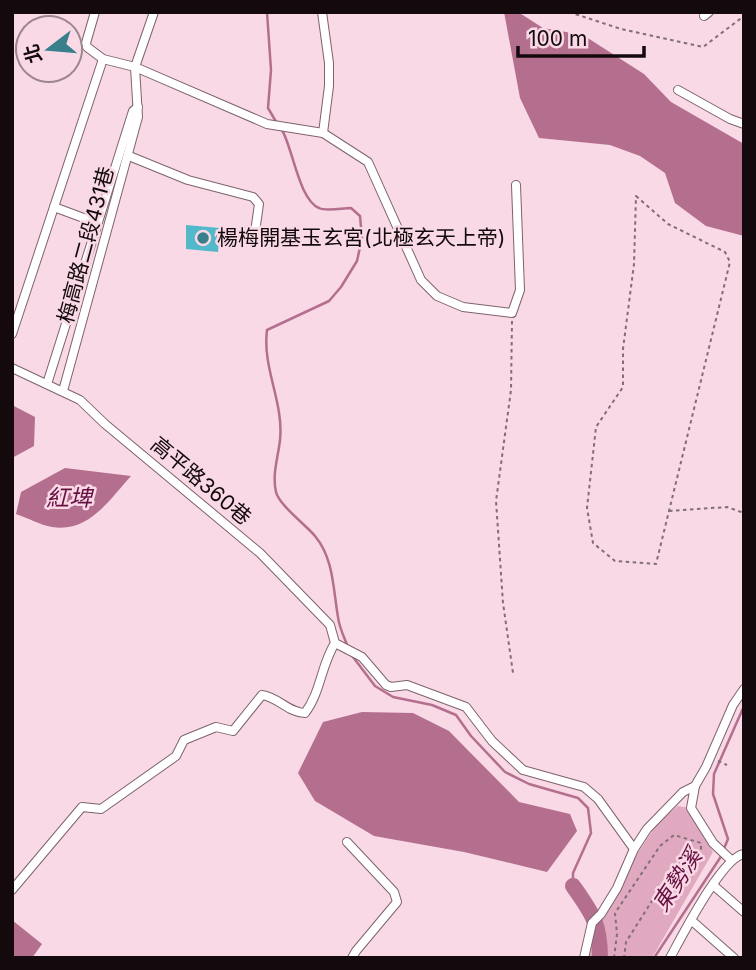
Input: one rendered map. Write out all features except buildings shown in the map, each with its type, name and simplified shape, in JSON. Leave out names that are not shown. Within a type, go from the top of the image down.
[{"type":"street","points":[[95,12],[86,43],[87,47],[103,59],[135,67],[267,124],[323,133],[368,162],[421,280],[437,296],[463,307],[512,313],[520,290],[516,185]]},
{"type":"street","name":"梅高路二段431巷","points":[[63,391],[129,156],[138,117],[135,67],[154,12]]},
{"type":"street","points":[[322,12],[329,63],[323,133]]},
{"type":"street","points":[[12,334],[103,59]]},
{"type":"street","points":[[678,90],[744,124]]},
{"type":"street","name":"梅高路二段431巷","points":[[47,384],[133,111],[138,107]]},
{"type":"street","points":[[129,156],[188,180],[253,197],[259,204],[254,239],[220,235]]},
{"type":"street","points":[[54,206],[97,223]]},
{"type":"street","name":"高平路360巷","points":[[12,368],[80,400],[260,553],[330,625],[339,645]]},
{"type":"street","points":[[12,890],[82,807],[101,809],[176,756],[184,740],[216,727],[233,732],[262,695],[269,696],[298,713],[304,713],[314,701],[327,655],[339,645],[362,657],[386,685],[407,685],[466,707],[492,741],[523,770],[584,787],[598,799],[634,849]]},
{"type":"street","points":[[691,808],[695,786],[711,757],[733,705],[744,689]]},
{"type":"street","points":[[584,958],[592,923],[617,888],[634,849],[647,829],[683,792],[695,786]]},
{"type":"street","points":[[676,801],[691,808],[713,843],[731,860]]},
{"type":"street","points":[[347,842],[394,892],[397,902],[352,958]]},
{"type":"street","points":[[670,958],[713,885],[731,860],[744,854]]},
{"type":"street","points":[[713,885],[744,912]]},
{"type":"street","points":[[691,920],[734,958]]},
{"type":"path","points":[[569,12],[621,29],[703,47],[744,16]]},
{"type":"path","points":[[636,196],[667,224],[725,252],[730,262],[668,511],[656,564],[615,561],[593,543],[587,508],[596,427],[622,387],[622,349],[634,264],[636,196]]},
{"type":"path","points":[[512,313],[512,390],[496,501],[503,603],[513,673]]},
{"type":"path","points":[[668,511],[727,507],[744,513]]},
{"type":"path","points":[[711,757],[727,765]]},
{"type":"path","points":[[614,958],[617,934],[615,913],[660,845],[674,835],[701,843],[701,853],[674,866],[666,877],[626,942],[624,958]]},
{"type":"shaded area","points":[[678,806],[689,808],[713,852],[652,958],[587,958],[593,928],[605,916],[619,893],[633,860],[659,821]]},
{"type":"water","points":[[504,12],[518,12],[543,28],[583,35],[644,74],[671,102],[744,144],[744,236],[706,226],[675,203],[665,173],[640,156],[610,145],[539,138],[520,98]]},
{"type":"water","name":"紅埤","points":[[12,405],[35,417],[34,446],[12,458]]},
{"type":"water","name":"紅埤","points":[[65,468],[131,476],[97,513],[77,525],[52,527],[16,514],[21,492]]},
{"type":"water","points":[[362,712],[413,713],[449,731],[519,802],[570,814],[577,831],[547,872],[464,852],[374,836],[315,801],[298,773],[323,722]]},
{"type":"water","points":[[12,920],[42,944],[32,958],[12,958]]},
{"type":"waterway","points":[[267,12],[271,70],[268,108],[278,125]]},
{"type":"waterway","points":[[282,130],[301,185],[312,203],[326,210],[351,208],[360,216],[362,238],[357,261],[341,287],[329,301],[267,330],[266,344],[280,426],[275,472],[276,492],[287,509],[315,536],[326,554],[339,624],[348,647]]},
{"type":"waterway","points":[[350,653],[375,686],[393,697],[432,705],[456,715],[471,736],[505,772],[529,784],[578,798],[588,808],[591,833],[573,873],[573,886]]},
{"type":"waterway","name":"東勢溪","points":[[654,958],[720,858],[728,839],[713,794],[714,774],[744,706]]},
{"type":"waterway","name":"東勢溪","points":[[573,886],[594,919],[600,958]]},
{"type":"place","name":"楊梅開基玉玄宮(北極玄天上帝)","points":[[203,238]]}]
